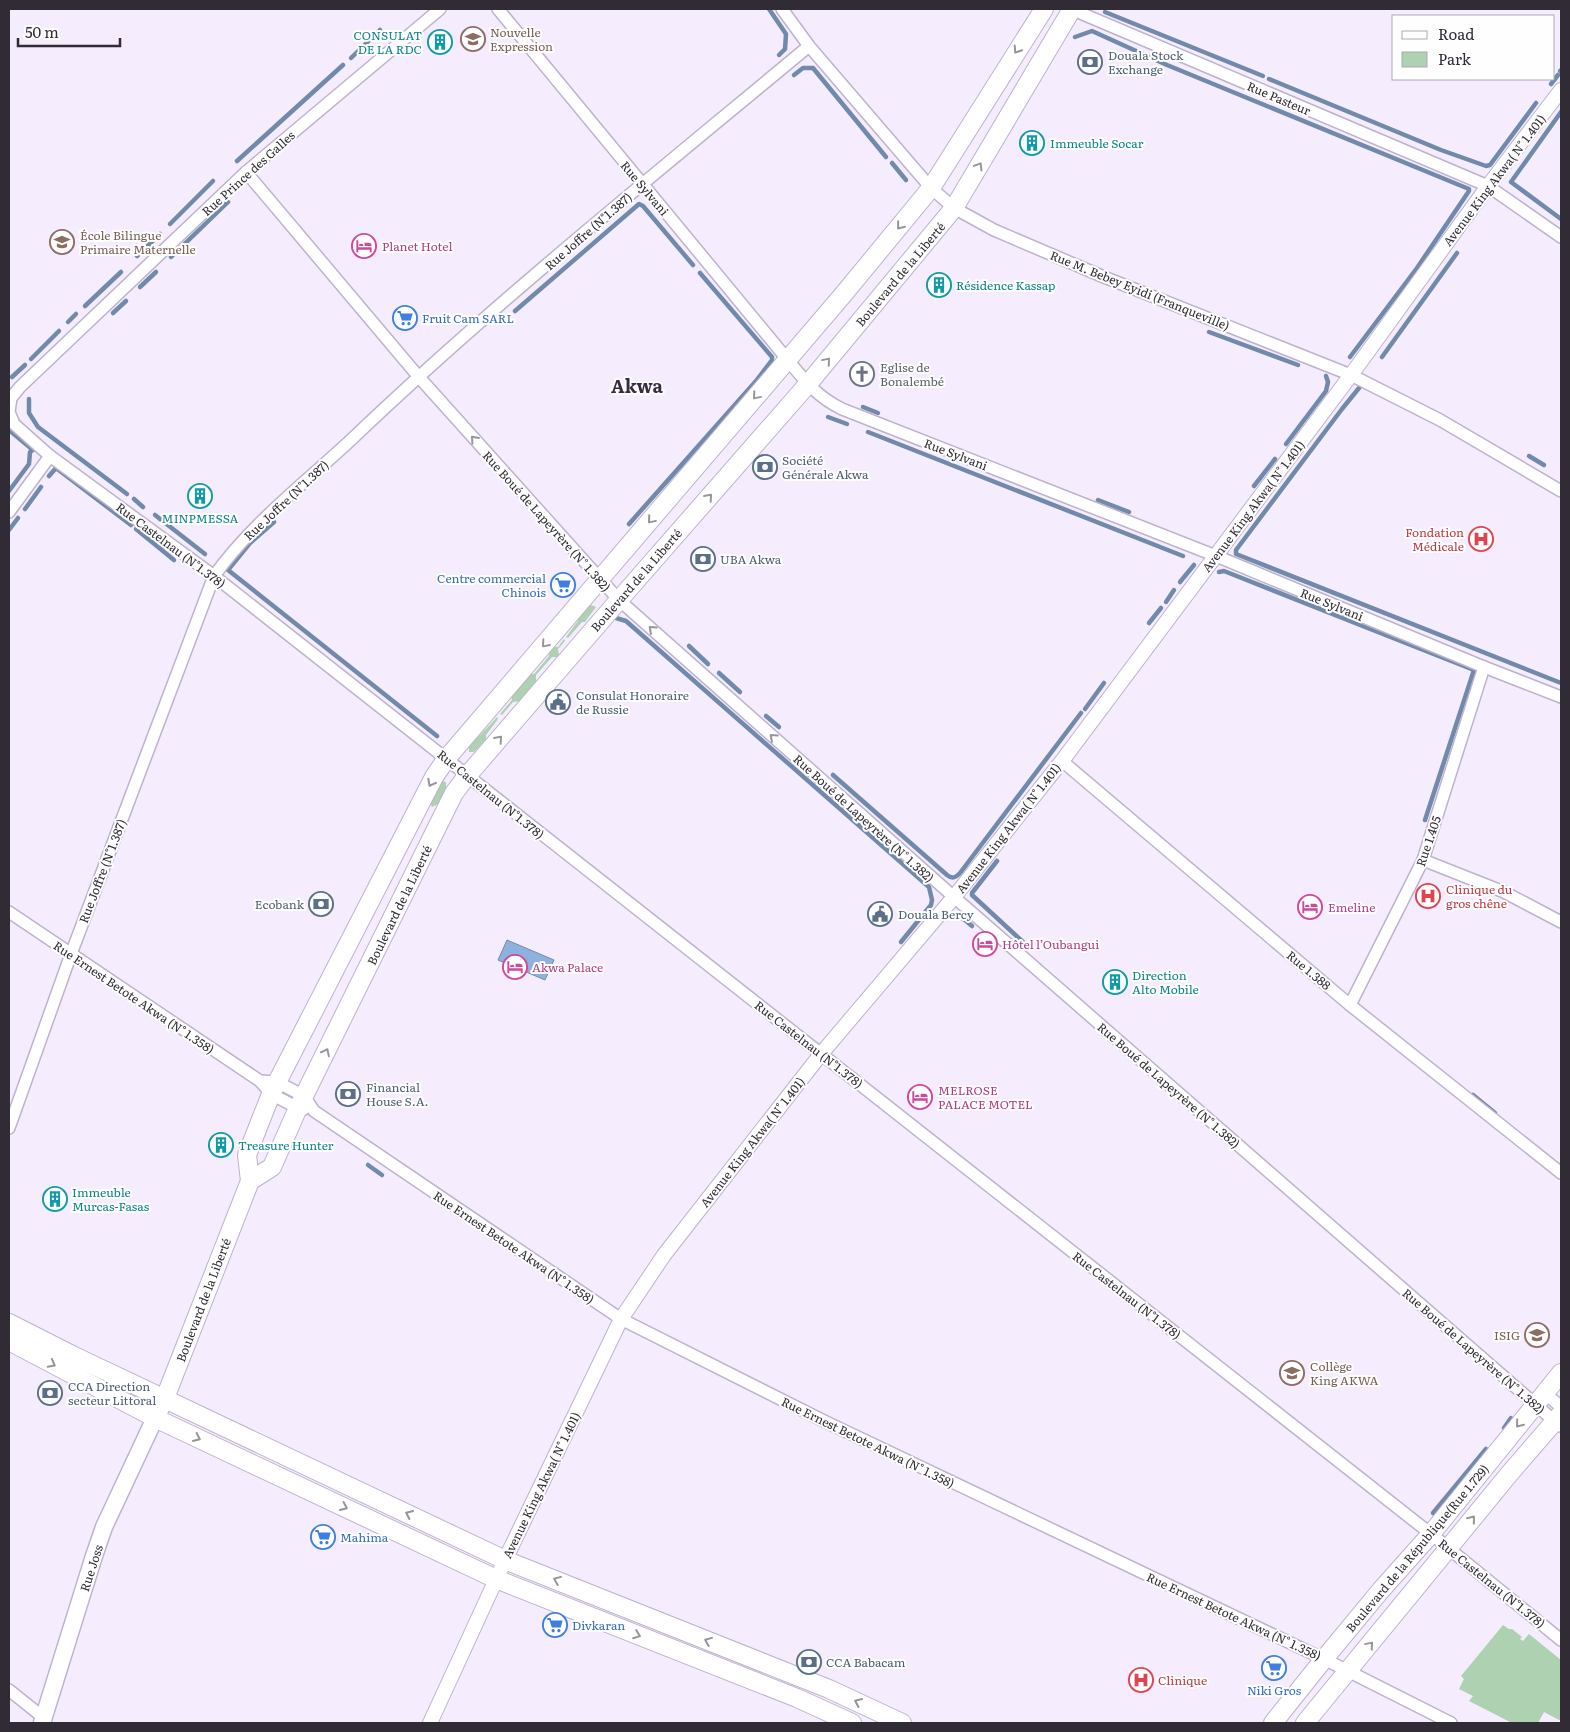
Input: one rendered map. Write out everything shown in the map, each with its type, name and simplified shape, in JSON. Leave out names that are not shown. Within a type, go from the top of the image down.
[{"type":"main road","name":"Boulevard de la Liberté","points":[[154,1418],[165,1398],[250,1181],[247,1155],[269,1085],[434,777],[447,758],[842,296],[931,188],[1044,9]]},
{"type":"main road","name":"Boulevard de la Liberté","points":[[250,1181],[272,1167],[305,1105],[454,793],[619,600],[808,384],[954,208],[1072,9]]},
{"type":"main road","points":[[9,1323],[505,1560],[829,1689],[902,1723]]},
{"type":"main road","points":[[9,1341],[154,1418],[496,1580],[797,1698],[852,1723]]},
{"type":"main road","name":"Boulevard de la République(Rue 1.729)","points":[[1273,1723],[1381,1590],[1431,1534],[1561,1373]]},
{"type":"main road","name":"Boulevard de la République(Rue 1.729)","points":[[1305,1723],[1510,1473],[1560,1417]]},
{"type":"main road","name":"Rue Joss","points":[[45,1722],[104,1527],[154,1418]]},
{"type":"street","name":"Rue Prince des Galles","points":[[50,456],[14,424],[9,412],[11,398],[20,387],[246,172],[440,9]]},
{"type":"street","name":"Rue Sylvani","points":[[498,9],[787,359],[808,384],[827,401],[842,409],[1216,556],[1561,697]]},
{"type":"street","name":"Rue M. Bebey Eyidi (Franqueville)","points":[[782,9],[809,46],[931,188],[954,208],[994,230],[1104,277],[1351,376],[1440,420],[1561,491]]},
{"type":"street","name":"Rue Pasteur","points":[[1072,9],[1488,186],[1561,236]]},
{"type":"street","name":"Rue Joffre (N°1.387)","points":[[9,1128],[71,954],[214,576],[229,555],[248,534],[418,376],[642,184],[809,46]]},
{"type":"street","name":"Avenue King Akwa( N° 1.401)","points":[[430,1723],[505,1560],[621,1320],[664,1255],[821,1054],[954,897],[1062,761],[1351,376],[1488,186],[1561,90]]},
{"type":"street","name":"Rue Boué de Lapeyrère (N° 1.382)","points":[[246,172],[418,376],[619,600],[954,897],[1560,1417]]},
{"type":"street","points":[[9,512],[50,456]]},
{"type":"street","name":"Rue Castelnau (N°1.378)","points":[[50,456],[214,576],[447,758],[1449,1548],[1561,1640]]},
{"type":"street","name":"Rue 1.405","points":[[1350,1005],[1423,860],[1484,667]]},
{"type":"street","name":"Rue 1.388","points":[[1062,761],[1350,1005],[1561,1173]]},
{"type":"street","points":[[1423,860],[1504,892],[1561,922]]},
{"type":"street","name":"Rue Ernest Betote Akwa (N° 1.358)","points":[[9,912],[269,1085],[305,1105],[621,1320],[835,1427],[1324,1659],[1451,1723]]},
{"type":"street","points":[[9,1690],[45,1722]]},
{"type":"green space","points":[[591,605],[596,607],[585,622],[582,622],[568,638],[566,637],[583,613],[582,611]]},
{"type":"green space","points":[[564,639],[565,641],[558,649],[559,655],[552,657],[536,675],[536,681],[520,701],[513,702],[502,715],[500,714],[512,700],[511,694],[528,674],[534,674],[549,656],[549,650],[552,647],[558,647]]},
{"type":"green space","points":[[497,717],[498,719],[486,735],[486,739],[474,752],[469,752],[469,747]]},
{"type":"green space","points":[[441,781],[446,782],[446,788],[438,804],[432,807],[429,801]]},
{"type":"green space","points":[[1503,1625],[1522,1637],[1520,1639],[1523,1641],[1529,1634],[1561,1660],[1561,1721],[1544,1712],[1538,1723],[1512,1723],[1469,1701],[1473,1696],[1459,1689],[1464,1679],[1461,1676]]},
{"type":"water","points":[[507,940],[554,960],[545,980],[498,960]]},
{"type":"waterway","points":[[769,9],[786,34],[785,49],[779,55]]},
{"type":"waterway","points":[[1105,12],[1263,76]]},
{"type":"waterway","points":[[351,58],[380,30]]},
{"type":"waterway","points":[[1075,37],[1092,31],[1167,65],[1469,189],[1417,268],[1350,357]]},
{"type":"waterway","points":[[237,161],[343,65]]},
{"type":"waterway","points":[[794,75],[803,68],[813,68],[886,157]]},
{"type":"waterway","points":[[1555,79],[1558,75]]},
{"type":"waterway","points":[[1269,79],[1441,150],[1486,166],[1490,165],[1536,103]]},
{"type":"waterway","points":[[1551,84],[1554,80]]},
{"type":"waterway","points":[[1561,112],[1511,182],[1561,219]]},
{"type":"waterway","points":[[892,163],[906,180]]},
{"type":"waterway","points":[[170,224],[213,181]]},
{"type":"waterway","points":[[171,257],[228,202]]},
{"type":"waterway","points":[[515,311],[639,204],[643,206],[693,265]]},
{"type":"waterway","points":[[137,256],[160,234]]},
{"type":"waterway","points":[[1382,357],[1457,253]]},
{"type":"waterway","points":[[85,306],[121,272]]},
{"type":"waterway","points":[[140,287],[156,272]]},
{"type":"waterway","points":[[629,524],[756,381],[772,360],[772,357],[700,273]]},
{"type":"waterway","points":[[113,313],[126,301]]},
{"type":"waterway","points":[[68,322],[76,314]]},
{"type":"waterway","points":[[31,359],[59,331]]},
{"type":"waterway","points":[[1209,332],[1298,365]]},
{"type":"waterway","points":[[12,377],[25,365]]},
{"type":"waterway","points":[[1286,444],[1326,391],[1328,382],[1326,376]]},
{"type":"waterway","points":[[1359,388],[1236,550],[1236,554],[1561,683]]},
{"type":"waterway","points":[[29,399],[29,413],[38,427],[127,494]]},
{"type":"waterway","points":[[863,407],[878,413]]},
{"type":"waterway","points":[[828,417],[847,424]]},
{"type":"waterway","points":[[9,430],[33,450],[30,452],[29,464],[9,491]]},
{"type":"waterway","points":[[868,432],[1183,556]]},
{"type":"waterway","points":[[1529,456],[1544,465]]},
{"type":"waterway","points":[[1254,486],[1275,459]]},
{"type":"waterway","points":[[49,476],[56,468],[131,525]]},
{"type":"waterway","points":[[25,509],[41,487]]},
{"type":"waterway","points":[[134,499],[143,507]]},
{"type":"waterway","points":[[1098,500],[1129,512]]},
{"type":"waterway","points":[[155,515],[205,554]]},
{"type":"waterway","points":[[9,530],[18,518]]},
{"type":"waterway","points":[[274,522],[250,543],[228,570],[437,736]]},
{"type":"waterway","points":[[136,529],[174,560]]},
{"type":"waterway","points":[[1180,582],[1194,565]]},
{"type":"waterway","points":[[1219,572],[1224,571],[1474,670],[1425,820]]},
{"type":"waterway","points":[[1166,602],[1174,590]]},
{"type":"waterway","points":[[1149,623],[1161,608]]},
{"type":"waterway","points":[[616,618],[626,621],[929,887],[932,900],[931,905],[901,942]]},
{"type":"waterway","points":[[689,646],[708,664]]},
{"type":"waterway","points":[[719,673],[740,692]]},
{"type":"waterway","points":[[1085,709],[1104,683]]},
{"type":"waterway","points":[[833,775],[947,875],[954,877],[960,873],[1081,713]]},
{"type":"waterway","points":[[766,716],[779,727]]},
{"type":"waterway","points":[[997,861],[972,895],[1023,942]]},
{"type":"waterway","points":[[957,916],[972,926]]},
{"type":"waterway","points":[[1473,1095],[1495,1113]]},
{"type":"waterway","points":[[368,1165],[382,1175]]},
{"type":"waterway","points":[[1504,1428],[1511,1418]]},
{"type":"waterway","points":[[1433,1513],[1486,1449]]},
{"type":"place","name":"Nouvelle Expression","points":[[473,39]]},
{"type":"place","name":"CONSULAT DE LA RDC","points":[[440,42]]},
{"type":"place","name":"Douala Stock Exchange","points":[[1090,62]]},
{"type":"place","name":"Immeuble Socar","points":[[1032,143]]},
{"type":"place","name":"École Bilingue Primaire Maternelle","points":[[62,242]]},
{"type":"place","name":"Planet Hotel","points":[[364,246]]},
{"type":"place","name":"Résidence Kassap","points":[[939,285]]},
{"type":"place","name":"Fruit Cam SARL","points":[[405,318]]},
{"type":"place","name":"Eglise de Bonalembé","points":[[862,374]]},
{"type":"place","name":"Société Générale Akwa","points":[[765,467]]},
{"type":"place","name":"MINPMESSA","points":[[200,496]]},
{"type":"place","name":"Fondation Médicale","points":[[1481,539]]},
{"type":"place","name":"UBA Akwa","points":[[703,559]]},
{"type":"place","name":"Centre commercial Chinois","points":[[563,585]]},
{"type":"place","name":"Consulat Honoraire de Russie","points":[[558,702]]},
{"type":"place","name":"Clinique du gros chêne","points":[[1428,896]]},
{"type":"place","name":"Ecobank","points":[[321,904]]},
{"type":"place","name":"Emeline","points":[[1310,907]]},
{"type":"place","name":"Douala Bercy","points":[[880,914]]},
{"type":"place","name":"Hôtel l’Oubangui","points":[[985,944]]},
{"type":"place","name":"Akwa Palace","points":[[515,967]]},
{"type":"place","name":"Direction Alto Mobile","points":[[1115,982]]},
{"type":"place","name":"Financial House S.A.","points":[[348,1094]]},
{"type":"place","name":"MELROSE PALACE MOTEL","points":[[920,1097]]},
{"type":"place","name":"Treasure Hunter","points":[[221,1145]]},
{"type":"place","name":"Immeuble Murcas-Fasas","points":[[55,1199]]},
{"type":"place","name":"ISIG","points":[[1537,1335]]},
{"type":"place","name":"Collège King AKWA","points":[[1292,1373]]},
{"type":"place","name":"CCA Direction secteur Littoral","points":[[50,1393]]},
{"type":"place","name":"Mahima","points":[[323,1537]]},
{"type":"place","name":"Divkaran","points":[[555,1625]]},
{"type":"place","name":"CCA Babacam","points":[[809,1662]]},
{"type":"place","name":"Niki Gros","points":[[1274,1668]]},
{"type":"place","name":"Clinique","points":[[1141,1680]]},
{"type":"district","name":"Akwa","points":[[637,385]]}]
